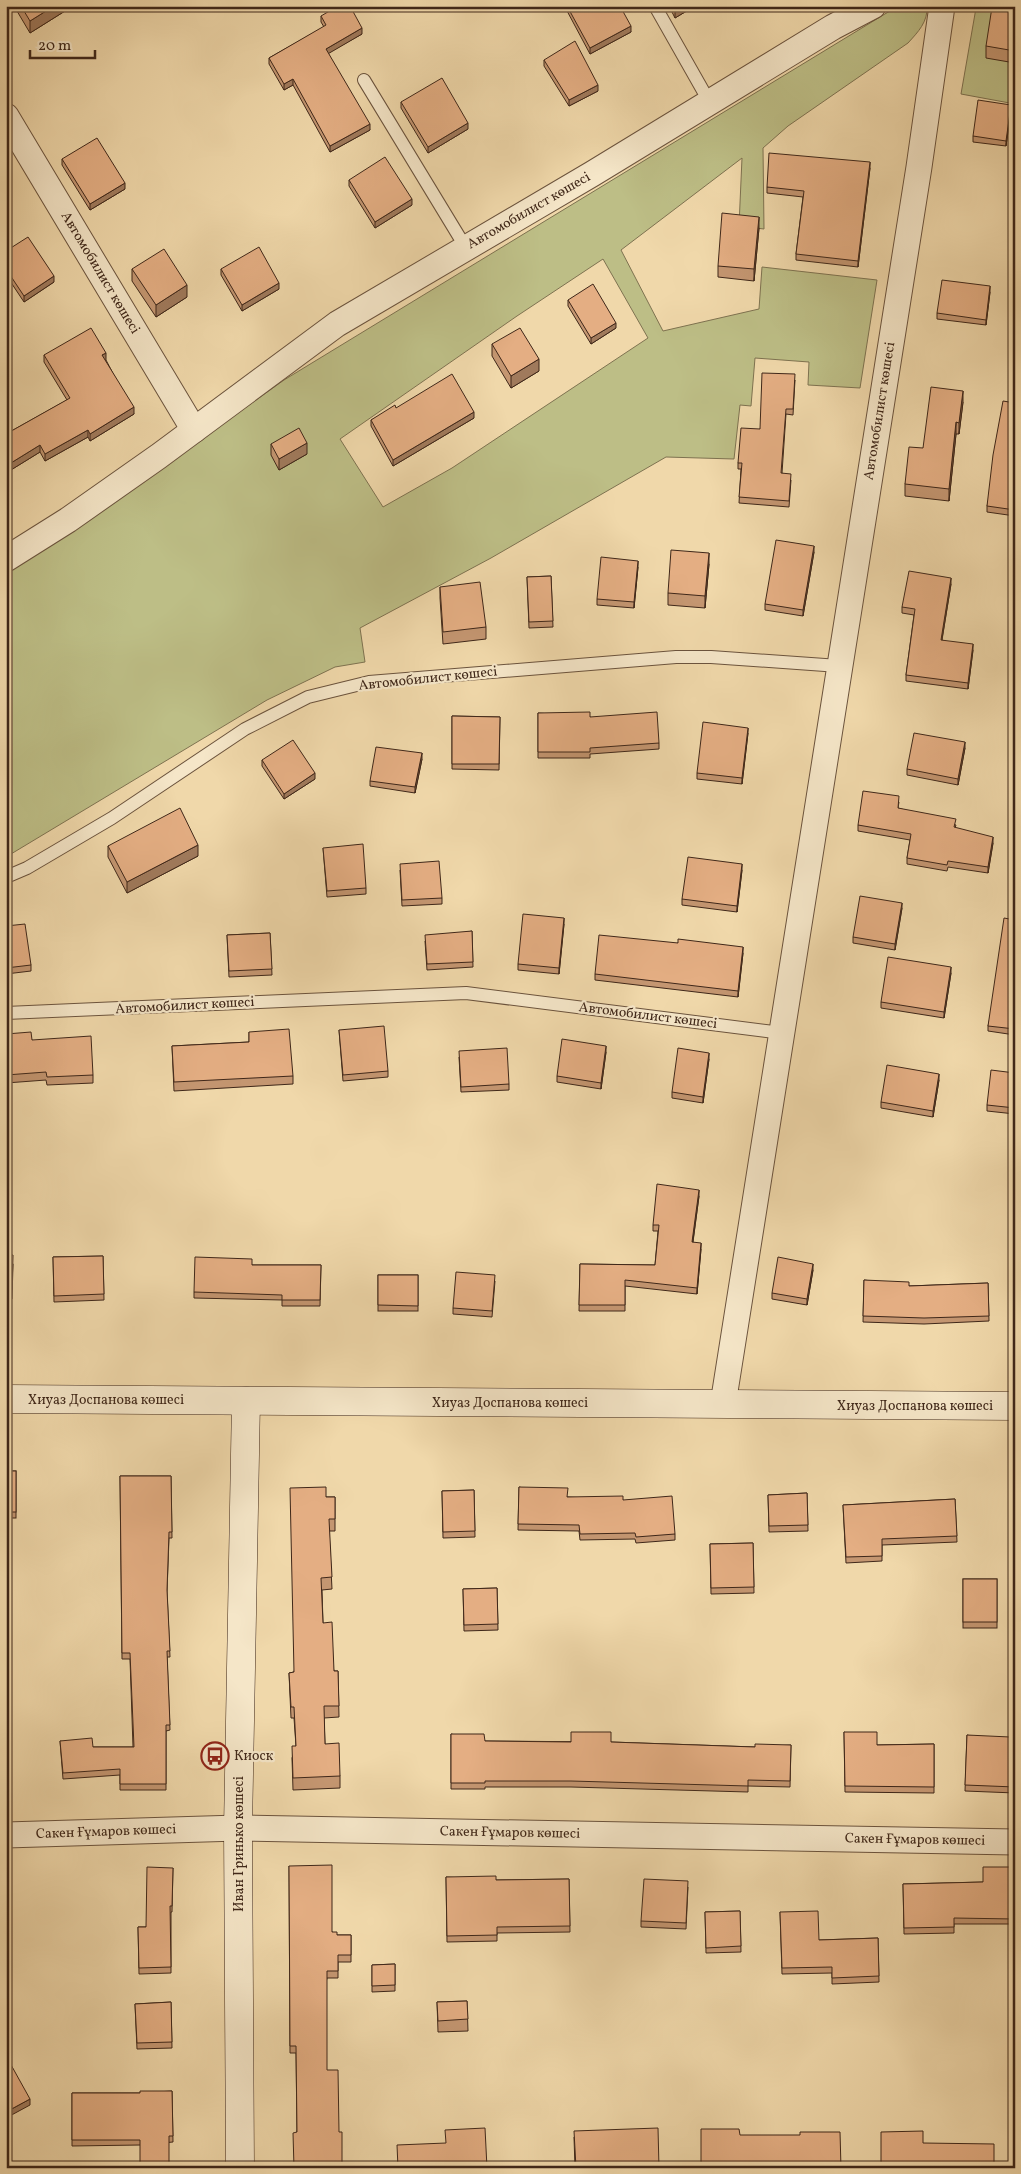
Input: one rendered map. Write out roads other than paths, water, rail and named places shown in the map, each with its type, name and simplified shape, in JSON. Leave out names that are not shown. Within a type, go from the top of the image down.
[{"type":"main road","name":"Хиуаз Доспанова көшесі","points":[[6,1399],[1015,1406]]},
{"type":"main road","name":"Иван Гринько көшесі","points":[[240,2168],[238,1828],[246,1401]]},
{"type":"street","name":"Автомобилист көшесі","points":[[6,559],[68,520],[194,430],[336,324],[833,27],[873,6]]},
{"type":"street","name":"Автомобилист көшесі","points":[[723,1404],[942,7]]},
{"type":"street","name":"Автомобилист көшесі","points":[[6,116],[194,430]]},
{"type":"street","name":"Сакен Ғұмаров көшесі","points":[[6,1835],[238,1828],[1015,1842]]},
{"type":"lane","points":[[655,6],[710,102]]},
{"type":"lane","points":[[364,80],[466,248]]},
{"type":"lane","name":"Автомобилист көшесі","points":[[6,877],[27,868],[112,818],[245,729],[308,697],[369,682],[676,657],[840,666]]},
{"type":"lane","name":"Автомобилист көшесі","points":[[6,1013],[466,993],[782,1033]]},
{"type":"place","name":"Киоск","points":[[215,1756]]}]
